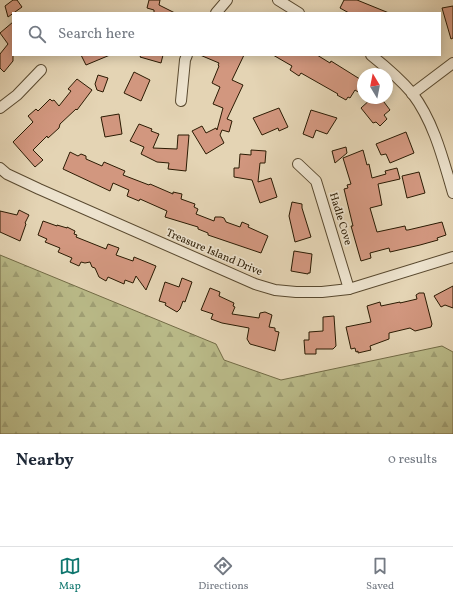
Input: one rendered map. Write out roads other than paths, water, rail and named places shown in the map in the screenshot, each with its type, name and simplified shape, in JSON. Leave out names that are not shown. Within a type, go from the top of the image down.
[{"type":"street","points":[[217,12],[227,0]]},
{"type":"street","points":[[278,0],[297,12]]},
{"type":"street","points":[[182,101],[187,56]]},
{"type":"street","points":[[372,56],[391,70],[412,94],[428,119],[439,144],[453,193]]},
{"type":"street","points":[[412,94],[453,63]]},
{"type":"street","points":[[0,108],[17,95],[41,70]]},
{"type":"street","name":"Hadle Cove","points":[[298,164],[316,181],[349,289]]},
{"type":"street","name":"Treasure Island Drive","points":[[0,168],[7,174],[39,189],[254,284],[275,290],[322,292],[349,289],[453,257]]}]
